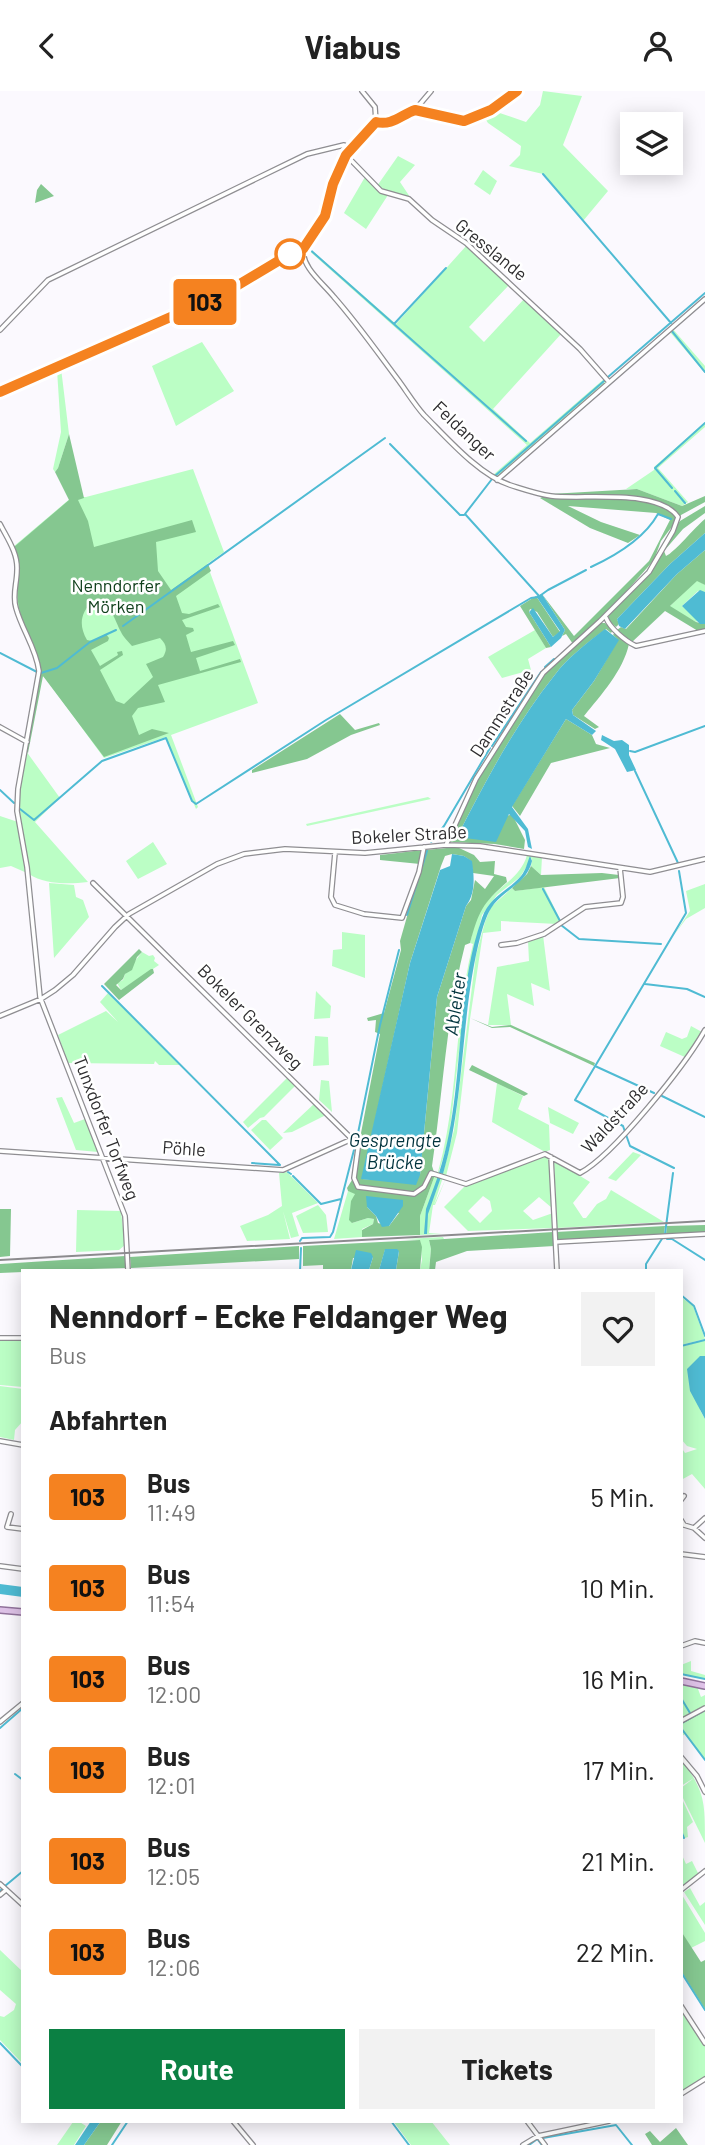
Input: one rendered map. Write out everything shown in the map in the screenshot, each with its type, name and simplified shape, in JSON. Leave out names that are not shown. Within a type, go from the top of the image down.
[{"type":"main road","points":[[0,1610],[21,1612]]},
{"type":"main road","points":[[683,1681],[705,1686]]},
{"type":"street","points":[[0,392],[223,294],[295,251],[303,249],[325,216],[333,184],[350,148],[376,122],[375,107],[362,91]]},
{"type":"street","points":[[376,122],[392,123],[415,110],[430,91]]},
{"type":"street","points":[[415,110],[464,121],[491,110],[517,91]]},
{"type":"street","points":[[0,330],[48,280],[307,154],[344,145],[350,148]]},
{"type":"street","name":"Gresslande","points":[[346,155],[381,191],[409,199],[432,220],[466,243],[580,349],[609,382]]},
{"type":"street","name":"Feldanger","points":[[303,249],[305,262],[314,275],[354,322],[422,412],[479,467],[497,480],[550,496],[635,498],[657,503],[674,511],[678,517]]},
{"type":"street","points":[[497,480],[705,299]]},
{"type":"street","name":"Dammstraße","points":[[446,845],[476,779],[543,673],[607,615],[649,572],[673,531],[678,517]]},
{"type":"street","name":"Tunxdorfer Torfweg","points":[[0,524],[16,556],[16,610],[37,659],[39,673],[18,789],[17,811],[27,867],[41,999],[125,1216],[128,1269]]},
{"type":"street","points":[[607,615],[606,620],[612,627],[630,643],[639,646],[705,631]]},
{"type":"street","points":[[0,727],[27,742]]},
{"type":"street","name":"Bokeler Straße","points":[[0,1016],[41,999],[67,980],[127,916],[218,864],[238,856],[271,850],[382,853],[446,845],[492,847],[650,872],[705,859]]},
{"type":"street","points":[[335,853],[331,897],[335,905],[365,914],[402,918],[421,865],[424,847]]},
{"type":"street","points":[[501,945],[544,934],[585,907],[621,903],[623,897],[620,868]]},
{"type":"street","points":[[93,883],[127,916]]},
{"type":"street","name":"Bokeler Grenzweg","points":[[127,916],[352,1139]]},
{"type":"street","name":"Waldstraße","points":[[551,1157],[580,1173],[624,1134],[687,1059],[705,1030]]},
{"type":"street","points":[[352,1139],[359,1141],[354,1178],[358,1187],[414,1193],[424,1187],[433,1172],[466,1184],[545,1154],[551,1157],[557,1269]]},
{"type":"street","name":"Pöhle","points":[[0,1151],[283,1170],[352,1139]]},
{"type":"street","points":[[556,1242],[705,1234]]},
{"type":"street","points":[[0,1338],[21,1338]]},
{"type":"street","points":[[0,1441],[21,1445]]},
{"type":"street","points":[[11,1514],[7,1527],[21,1529]]},
{"type":"street","points":[[0,1518],[8,1520]]},
{"type":"street","points":[[694,1528],[705,1518]]},
{"type":"street","points":[[683,1523],[705,1538]]},
{"type":"street","points":[[683,1554],[705,1557]]},
{"type":"street","points":[[0,1566],[21,1568]]},
{"type":"street","points":[[683,1645],[695,1640],[705,1643]]},
{"type":"street","points":[[0,1722],[21,1705]]},
{"type":"street","points":[[683,1720],[705,1708]]},
{"type":"street","points":[[683,1758],[698,1776],[705,1792]]},
{"type":"street","points":[[683,1888],[705,1871]]},
{"type":"street","points":[[0,1884],[21,1903]]},
{"type":"street","points":[[0,1895],[6,1890]]},
{"type":"street","points":[[683,2009],[705,2043]]},
{"type":"street","points":[[683,2093],[705,2079]]},
{"type":"street","points":[[235,2123],[253,2145]]},
{"type":"street","points":[[528,2123],[545,2145]]},
{"type":"street","points":[[523,2145],[538,2136],[600,2123]]},
{"type":"green space","points":[[543,91],[582,96],[563,145],[608,191],[583,221],[543,174],[509,166],[520,155],[521,146],[488,123],[482,114],[491,110],[526,122],[540,105]]},
{"type":"green space","points":[[398,156],[415,165],[400,182],[414,203],[377,186]]},
{"type":"green space","points":[[483,170],[497,181],[490,195],[474,184]]},
{"type":"green space","points":[[365,177],[388,195],[366,229],[344,213]]},
{"type":"green space","points":[[41,184],[54,196],[35,203],[37,190]]},
{"type":"green space","points":[[467,245],[510,284],[469,327],[484,342],[525,298],[562,333],[493,409],[530,443],[605,378],[607,381],[498,477],[493,475],[527,445],[306,248],[396,324]]},
{"type":"green space","points":[[672,328],[705,366],[705,373],[669,331]]},
{"type":"green space","points":[[202,342],[234,391],[176,426],[152,366]]},
{"type":"green space","points":[[61,368],[69,434],[55,472],[53,469],[61,432],[57,370]]},
{"type":"green space","points":[[705,422],[705,427],[658,468],[688,502],[682,506],[637,489],[626,489],[654,470],[654,467]]},
{"type":"green space","points":[[69,434],[84,498],[78,500],[88,521],[94,547],[192,520],[196,532],[156,542],[158,571],[171,590],[208,564],[211,571],[176,596],[182,613],[189,614],[218,604],[220,607],[182,620],[186,627],[193,628],[194,631],[186,635],[191,652],[233,641],[235,645],[196,658],[200,671],[240,659],[241,662],[158,685],[165,702],[138,708],[132,716],[139,735],[152,729],[169,733],[104,757],[43,676],[28,753],[26,751],[40,672],[20,611],[17,595],[19,568],[14,547],[69,500],[55,472]],"holes":[[[93,600],[99,601],[111,611],[122,634],[132,646],[160,638],[166,647],[163,657],[146,664],[153,677],[124,704],[116,701],[100,670],[123,655],[122,651],[100,666],[91,650],[109,638],[106,634],[92,641],[87,640],[82,629],[86,609]]]},
{"type":"green space","name":"Nenndorfer Mörken","points":[[193,469],[224,552],[207,564],[258,703],[171,735],[198,807],[196,809],[166,737],[104,758],[40,674],[16,601],[17,561],[13,547],[72,497],[86,497]]},
{"type":"green space","points":[[637,489],[682,506],[705,496],[705,502],[681,515],[661,541],[654,560],[603,618],[573,644],[566,634],[562,636],[565,630],[542,594],[574,636],[649,561],[670,520],[656,513],[568,506],[601,522],[640,535],[628,543],[590,528],[540,498],[550,494]]},
{"type":"green space","points":[[705,506],[705,513],[683,529],[664,551],[666,556],[705,519],[705,533],[670,564],[617,619],[619,624],[616,627],[609,621],[608,616],[656,562],[663,544],[680,521]]},
{"type":"green space","points":[[705,550],[705,585],[697,581],[670,606],[696,622],[705,624],[705,629],[698,631],[665,611],[631,643],[617,630],[621,627],[626,629],[677,574]]},
{"type":"green space","points":[[697,580],[705,585],[705,592],[698,591],[682,606],[697,618],[696,622],[669,607]]},
{"type":"green space","points":[[536,596],[560,632],[553,637],[537,612],[530,609],[529,612],[551,647],[546,648],[520,606]]},
{"type":"green space","points":[[601,623],[613,630],[611,633],[606,629],[559,669],[501,754],[457,837],[512,814],[525,840],[524,849],[495,844],[449,842],[477,780],[546,672]]},
{"type":"green space","points":[[535,630],[546,648],[528,659],[531,670],[502,678],[488,657]]},
{"type":"green space","points":[[615,632],[629,644],[617,673],[584,716],[599,727],[595,729],[573,715],[572,710],[594,681],[618,640],[613,635]]},
{"type":"green space","points":[[340,714],[355,730],[379,723],[380,725],[351,735],[307,759],[252,773],[252,770]]},
{"type":"green space","points":[[566,719],[592,735],[596,744],[610,748],[551,763],[520,816],[512,806]]},
{"type":"green space","points":[[26,751],[60,798],[35,822],[88,882],[50,882],[29,874],[19,811],[19,789]]},
{"type":"green space","points":[[428,797],[431,799],[307,826],[306,824]]},
{"type":"green space","points":[[0,816],[18,822],[27,873],[11,866],[0,868]]},
{"type":"green space","points":[[153,842],[167,864],[138,879],[126,861]]},
{"type":"green space","points":[[457,847],[474,855],[480,862],[495,861],[494,874],[506,877],[507,882],[482,909],[470,943],[465,945],[453,1000],[432,1166],[435,1175],[420,1216],[420,1235],[362,1237],[362,1230],[373,1224],[374,1219],[352,1223],[349,1220],[351,1201],[355,1194],[347,1188],[352,1180],[380,1034],[375,1032],[376,1020],[368,1021],[367,1018],[384,1013],[401,950],[400,941],[426,850]],"holes":[[[445,856],[464,856],[471,861],[473,873],[494,876],[485,889],[475,880],[471,900],[466,906],[437,997],[420,1175],[381,1180],[362,1179],[410,963],[441,866]],[[367,1207],[399,1213],[389,1226],[378,1223],[376,1216]]]},
{"type":"green space","points":[[423,850],[420,864],[380,860],[380,855]]},
{"type":"green space","points":[[527,855],[542,857],[541,875],[531,866],[532,858],[520,877],[497,895],[482,915],[468,975],[449,1138],[439,1172],[443,1173],[454,1130],[476,955],[491,907],[512,888],[515,891],[544,887],[561,921],[557,924],[501,921],[501,931],[483,933],[457,1133],[446,1176],[434,1171],[438,1172],[450,1116],[462,1001],[473,944],[470,943],[473,929],[483,906],[520,870]]},
{"type":"green space","points":[[531,866],[541,875],[602,873],[619,875],[620,878],[515,891],[512,888],[527,874]]},
{"type":"green space","points":[[49,883],[74,885],[76,897],[83,900],[89,917],[54,958]]},
{"type":"green space","points":[[705,884],[705,908],[686,919],[674,935],[690,911],[686,891]]},
{"type":"green space","points":[[342,932],[365,935],[365,978],[332,966],[333,950],[342,949]]},
{"type":"green space","points":[[543,935],[550,991],[531,983],[534,1006],[507,994],[511,1025],[488,1025],[497,967],[529,961],[528,941]]},
{"type":"green space","points":[[139,949],[142,952],[132,970],[116,985],[121,990],[151,969],[154,973],[119,1000],[104,984]]},
{"type":"green space","points":[[142,952],[153,955],[154,961],[159,965],[121,990],[117,983],[123,980]]},
{"type":"green space","points":[[316,991],[331,1006],[330,1018],[314,1019]]},
{"type":"green space","points":[[108,993],[180,1065],[159,1065],[155,1061],[154,1064],[68,1063],[58,1035],[106,1011],[118,1022],[100,1002]]},
{"type":"green space","points":[[470,1018],[492,1027],[511,1025],[595,1063],[594,1066],[510,1027],[492,1028]]},
{"type":"green space","points":[[691,1026],[702,1032],[687,1058],[660,1046],[666,1032],[682,1039],[687,1037]]},
{"type":"green space","points":[[315,1036],[328,1037],[329,1065],[313,1066]]},
{"type":"green space","points":[[472,1065],[528,1094],[524,1096],[469,1070]]},
{"type":"green space","points":[[288,1077],[297,1084],[264,1117],[248,1128],[243,1122]]},
{"type":"green space","points":[[321,1080],[329,1081],[332,1112],[319,1100]]},
{"type":"green space","points":[[497,1083],[523,1096],[518,1109],[549,1125],[550,1150],[545,1152],[492,1122]]},
{"type":"green space","points":[[62,1097],[74,1123],[85,1119],[98,1152],[76,1150],[56,1098]]},
{"type":"green space","points":[[315,1103],[326,1115],[292,1132],[283,1133]]},
{"type":"green space","points":[[548,1107],[579,1123],[573,1134],[550,1123]]},
{"type":"green space","points":[[262,1120],[266,1120],[283,1138],[270,1150],[251,1130]]},
{"type":"green space","points":[[633,1152],[641,1155],[616,1181],[608,1178]]},
{"type":"green space","points":[[545,1155],[550,1158],[552,1208],[539,1197],[523,1211],[533,1220],[553,1213],[554,1228],[468,1231],[444,1207],[466,1185]],"holes":[[[483,1196],[490,1201],[492,1211],[480,1223],[468,1211]]]},
{"type":"green space","points":[[554,1160],[590,1182],[573,1203],[583,1218],[606,1199],[611,1190],[664,1222],[557,1228]]},
{"type":"green space","points":[[287,1172],[318,1203],[292,1213],[299,1236],[291,1238],[283,1211],[290,1239],[247,1241],[240,1226],[268,1215],[282,1206],[279,1173]]},
{"type":"green space","points":[[435,1175],[443,1177],[429,1233],[442,1234],[420,1235],[420,1216]]},
{"type":"green space","points":[[348,1191],[355,1193],[352,1223],[368,1218],[374,1219],[373,1224],[362,1229],[362,1237],[334,1239]]},
{"type":"green space","points":[[318,1205],[326,1215],[328,1232],[303,1233],[296,1216]]},
{"type":"green space","points":[[0,1209],[11,1209],[10,1256],[0,1257]]},
{"type":"green space","points":[[77,1210],[121,1211],[125,1245],[119,1250],[76,1252]]},
{"type":"green space","points":[[705,1225],[705,1232],[666,1234],[667,1226]]},
{"type":"green space","points":[[665,1226],[664,1234],[557,1241],[556,1232]]},
{"type":"green space","points":[[553,1232],[554,1246],[467,1251],[436,1262],[435,1269],[429,1269],[429,1240]]},
{"type":"green space","points":[[405,1239],[444,1239],[429,1240],[429,1269],[420,1269],[420,1240]]},
{"type":"green space","points":[[420,1240],[420,1269],[396,1269],[399,1251],[385,1250],[379,1269],[369,1269],[373,1257],[353,1258],[351,1269],[323,1269],[323,1265],[303,1266],[303,1246]]},
{"type":"green space","points":[[299,1246],[299,1259],[131,1268],[130,1257]]},
{"type":"green space","points":[[125,1256],[125,1268],[21,1269],[21,1272],[0,1273],[0,1264]]},
{"type":"green space","points":[[683,1298],[693,1306],[705,1339],[683,1344]]},
{"type":"green space","points":[[0,1340],[21,1341],[21,1387],[0,1385]]},
{"type":"green space","points":[[705,1340],[705,1356],[700,1356],[700,1410],[705,1419],[705,1489],[692,1474],[683,1479],[683,1450],[685,1453],[697,1449],[687,1446],[683,1441],[683,1346]]},
{"type":"green space","points":[[0,1386],[21,1389],[21,1423],[15,1430],[14,1440],[0,1437]]},
{"type":"green space","points":[[691,1661],[691,1671],[705,1675],[705,1679],[683,1674],[683,1664]]},
{"type":"green space","points":[[683,1683],[705,1688],[698,1689],[701,1697],[705,1695],[705,1707],[683,1720]]},
{"type":"green space","points":[[705,1709],[705,1760],[685,1734],[683,1736],[683,1722]]},
{"type":"green space","points":[[683,1761],[694,1778],[683,1785]]},
{"type":"green space","points":[[694,1778],[699,1789],[704,1806],[705,1843],[683,1798],[683,1786]]},
{"type":"green space","points":[[683,1801],[693,1822],[687,1827],[688,1837],[685,1838]]},
{"type":"green space","points":[[683,1857],[686,1864],[692,1861],[699,1875],[683,1887]]},
{"type":"green space","points":[[690,1888],[700,1906],[705,1902],[705,1925],[684,1892]]},
{"type":"green space","points":[[683,1897],[705,1933],[705,1941],[691,1948],[683,1934]]},
{"type":"green space","points":[[683,1934],[701,1962],[705,1960],[705,2009],[683,1974]]},
{"type":"green space","points":[[0,1950],[21,1970],[21,2062],[0,2040],[0,2016],[4,2017],[14,2010],[16,2004],[0,1990]]},
{"type":"green space","points":[[683,2011],[705,2045],[705,2077],[683,2092]]},
{"type":"green space","points":[[72,2123],[86,2126],[74,2145],[57,2145]]},
{"type":"green space","points":[[100,2123],[121,2123],[107,2145],[84,2145]]},
{"type":"green space","points":[[394,2123],[433,2123],[450,2145],[411,2145]]},
{"type":"green space","points":[[676,2128],[688,2145],[652,2145],[645,2134],[650,2131],[660,2142]]},
{"type":"water","points":[[705,533],[705,550],[677,574],[625,629],[619,626],[617,619],[670,564]]},
{"type":"water","points":[[700,590],[705,592],[705,624],[700,624],[682,606]]},
{"type":"water","points":[[542,594],[565,630],[551,647],[529,612],[533,608],[553,637],[560,631],[536,596]]},
{"type":"water","points":[[605,629],[619,640],[572,710],[573,715],[596,731],[592,735],[566,719],[512,807],[528,829],[532,849],[528,847],[525,831],[509,814],[496,842],[457,837],[501,754],[526,714],[559,669]]},
{"type":"water","points":[[602,735],[614,741],[622,740],[629,745],[629,755],[636,770],[627,772],[615,749],[601,740]]},
{"type":"water","name":"Gesprengte Brücke","points":[[452,854],[472,861],[474,884],[437,997],[420,1175],[416,1185],[361,1179],[410,963],[440,870],[450,866]]},
{"type":"water","points":[[530,856],[532,861],[526,875],[494,904],[481,934],[469,993],[456,1115],[443,1174],[439,1173],[453,1110],[473,949],[485,911],[494,899],[521,876]]},
{"type":"water","points":[[438,1176],[441,1177],[428,1214],[427,1234],[424,1234],[426,1209]]},
{"type":"water","points":[[366,1196],[403,1200],[403,1206],[389,1226],[382,1227],[367,1207]]},
{"type":"water","points":[[385,1249],[397,1249],[396,1269],[379,1269]]},
{"type":"water","points":[[356,1250],[371,1253],[373,1257],[369,1269],[351,1269]]},
{"type":"water","points":[[700,1356],[705,1356],[705,1419],[690,1391],[687,1369]]},
{"type":"water","points":[[0,1584],[21,1587],[21,1597],[0,1594]]},
{"type":"water","points":[[90,2123],[100,2123],[84,2145],[75,2145]]},
{"type":"waterway","points":[[348,159],[337,184],[327,219],[307,247],[526,441]]},
{"type":"waterway","points":[[543,174],[671,323]]},
{"type":"waterway","points":[[394,324],[446,268]]},
{"type":"waterway","points":[[608,377],[705,293]]},
{"type":"waterway","points":[[671,330],[705,372]]},
{"type":"waterway","points":[[496,475],[604,381]]},
{"type":"waterway","points":[[672,488],[655,468],[705,423]]},
{"type":"waterway","points":[[123,626],[385,438]]},
{"type":"waterway","points":[[390,444],[460,515],[464,515]]},
{"type":"waterway","points":[[492,479],[465,514],[540,597]]},
{"type":"waterway","points":[[675,491],[685,503]]},
{"type":"waterway","points":[[591,567],[629,545],[645,531],[658,514],[671,519]]},
{"type":"waterway","points":[[541,595],[586,570]]},
{"type":"waterway","points":[[20,809],[34,820],[102,761],[166,738],[192,801],[196,804],[326,720],[531,598],[538,597]]},
{"type":"waterway","points":[[41,673],[57,668],[90,642],[116,630]]},
{"type":"waterway","points":[[0,653],[37,672]]},
{"type":"waterway","points":[[545,667],[554,659]]},
{"type":"waterway","points":[[492,746],[541,672]]},
{"type":"waterway","points":[[630,751],[635,752],[705,726]]},
{"type":"waterway","points":[[431,842],[444,826],[490,748]]},
{"type":"waterway","points":[[635,771],[678,863]]},
{"type":"waterway","points":[[0,790],[14,803]]},
{"type":"waterway","points":[[407,915],[427,851]]},
{"type":"waterway","points":[[674,1168],[630,1146],[623,1126],[575,1100],[686,913],[679,871]]},
{"type":"waterway","points":[[543,889],[560,921]]},
{"type":"waterway","points":[[561,925],[579,939],[661,944]]},
{"type":"waterway","points":[[357,1138],[380,1025],[399,950]]},
{"type":"waterway","points":[[645,984],[687,989],[705,997]]},
{"type":"waterway","points":[[102,986],[280,1165]]},
{"type":"waterway","points":[[595,1066],[654,1093]]},
{"type":"waterway","points":[[662,1096],[705,1117]]},
{"type":"waterway","points":[[300,1241],[302,1238],[330,1237],[333,1232],[356,1142]]},
{"type":"waterway","points":[[252,1163],[279,1165]]},
{"type":"waterway","points":[[646,1269],[646,1264],[665,1234],[673,1173]]},
{"type":"waterway","points":[[293,1176],[321,1204],[341,1199]]},
{"type":"waterway","points":[[667,1239],[672,1239],[705,1260]]},
{"type":"waterway","points":[[300,1269],[301,1248]]},
{"type":"waterway","points":[[683,1297],[694,1306],[705,1336]]},
{"type":"waterway","points":[[683,1346],[705,1340]]},
{"type":"waterway","points":[[683,1674],[705,1679]]},
{"type":"waterway","points":[[683,1701],[690,1713]]},
{"type":"waterway","points":[[0,1728],[21,1710]]},
{"type":"waterway","points":[[683,1722],[705,1710]]},
{"type":"waterway","points":[[683,1731],[705,1760]]},
{"type":"waterway","points":[[15,1774],[21,1778]]},
{"type":"waterway","points":[[5,1886],[21,1873]]},
{"type":"waterway","points":[[683,1975],[705,2010]]},
{"type":"waterway","points":[[0,2043],[21,2065]]},
{"type":"waterway","points":[[112,2145],[127,2123]]},
{"type":"waterway","points":[[392,2123],[409,2145]]},
{"type":"waterway","points":[[543,2138],[616,2125],[632,2145]]},
{"type":"waterway","points":[[529,2145],[536,2140]]},
{"type":"waterway","points":[[538,2140],[542,2145]]},
{"type":"railway","points":[[0,1260],[705,1221]]},
{"type":"bus line","name":"103","points":[[0,392],[232,290],[295,251],[303,249],[325,216],[338,170],[350,148],[376,122],[392,123],[415,110],[464,121],[491,110],[517,91]]},
{"type":"water label","name":"Ableiter","points":[[455,1004]]}]
